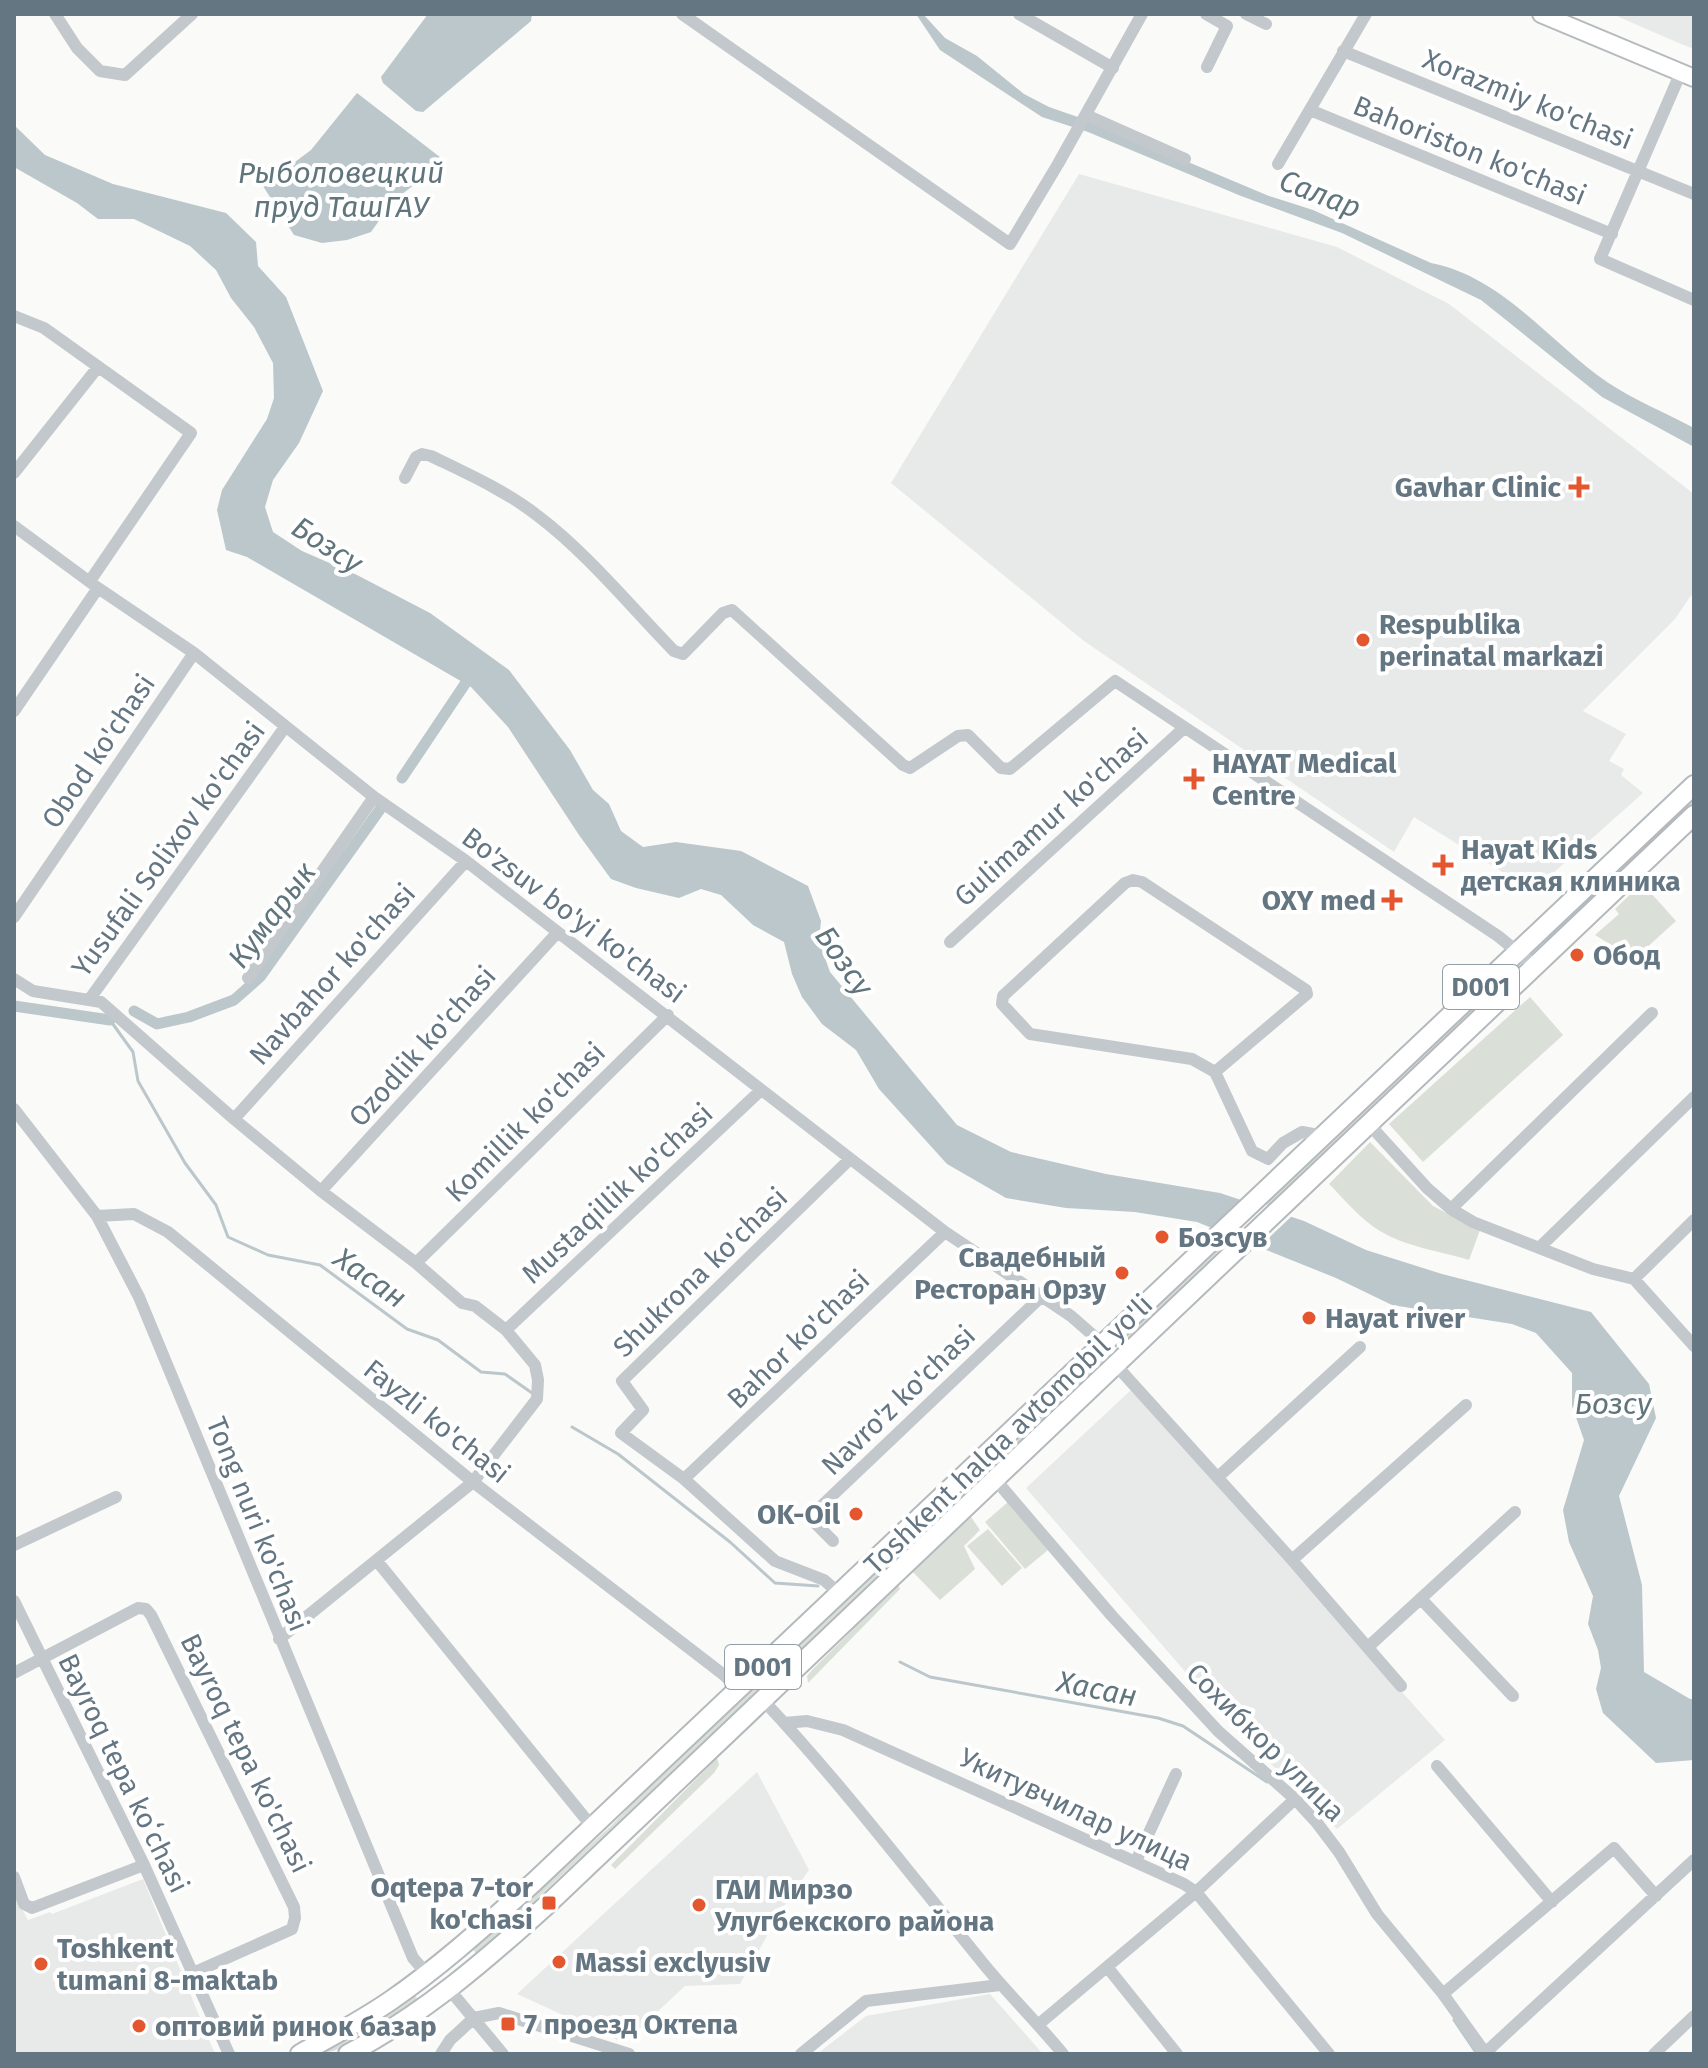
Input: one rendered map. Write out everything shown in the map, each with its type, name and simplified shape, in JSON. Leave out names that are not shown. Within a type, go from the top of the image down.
[{"type":"highway","name":"Toshkent halqa avtomobil yo'li","points":[[300,2054],[381,2007],[427,1974],[593,1828],[1694,785]]},
{"type":"highway","name":"Toshkent halqa avtomobil yo'li","points":[[348,2054],[409,2019],[449,1989],[549,1903],[1694,815]]},
{"type":"highway","points":[[953,1486],[968,1502]]},
{"type":"highway","points":[[427,1974],[449,1989]]},
{"type":"main road","points":[[1541,14],[1688,75]]},
{"type":"street","points":[[55,14],[77,48],[100,71],[125,75],[192,14]]},
{"type":"street","points":[[682,14],[1010,244],[1142,14]]},
{"type":"street","points":[[1019,14],[1113,68]]},
{"type":"street","points":[[1206,14],[1230,20],[1207,67]]},
{"type":"street","points":[[1246,14],[1266,24]]},
{"type":"street","name":"Bahoriston ko'chasi","points":[[1278,164],[1366,14]]},
{"type":"street","name":"Xorazmiy ko'chasi","points":[[1343,51],[1694,194]]},
{"type":"street","points":[[1688,75],[1640,171],[1601,260],[1694,300]]},
{"type":"street","name":"Bahoriston ko'chasi","points":[[1310,110],[1612,234]]},
{"type":"street","points":[[1086,115],[1185,159]]},
{"type":"street","points":[[14,316],[44,328],[191,433],[14,711]]},
{"type":"street","points":[[14,473],[98,367]]},
{"type":"street","name":"Gulimamur ko'chasi","points":[[405,478],[416,457],[422,454],[505,494],[539,516],[581,555],[674,651],[683,654],[723,613],[732,610],[903,765],[910,768],[958,736],[968,735],[1001,768],[1010,769],[1115,681],[1535,966]]},
{"type":"street","name":"Bo'zsuv bo'yi ko'chasi","points":[[14,526],[194,653],[374,797],[466,861],[945,1232],[1071,1316],[1103,1344]]},
{"type":"street","name":"Obod ko'chasi","points":[[14,917],[194,653]]},
{"type":"street","name":"Yusufali Solixov ko'chasi","points":[[89,1000],[285,727]]},
{"type":"street","name":"Gulimamur ko'chasi","points":[[950,942],[1184,728]]},
{"type":"street","points":[[248,978],[374,797]]},
{"type":"street","name":"Navbahor ko'chasi","points":[[234,1119],[466,861]]},
{"type":"street","points":[[1215,1072],[1307,991],[1142,882],[1133,880],[1125,883],[1003,996],[1002,1004],[1030,1034],[1192,1059],[1215,1072],[1252,1151],[1268,1159],[1283,1143],[1302,1132],[1324,1136]]},
{"type":"street","name":"Ozodlik ko'chasi","points":[[321,1191],[557,933]]},
{"type":"street","points":[[14,979],[33,991],[101,1002],[321,1191],[416,1263],[462,1303],[475,1306],[506,1330],[535,1365],[537,1399],[473,1482],[279,1639]]},
{"type":"street","points":[[1451,1209],[1652,1013]]},
{"type":"street","name":"Komillik ko'chasi","points":[[416,1263],[668,1015]]},
{"type":"street","name":"Mustaqillik ko'chasi","points":[[506,1330],[761,1090]]},
{"type":"street","points":[[1540,1247],[1694,1097]]},
{"type":"street","name":"Tong nuri ko'chasi","points":[[14,1109],[97,1216],[139,1297],[413,1958],[427,1974]]},
{"type":"street","points":[[1368,1123],[1427,1188],[1451,1209],[1473,1222],[1593,1269],[1634,1279],[1694,1346]]},
{"type":"street","name":"Shukrona ko'chasi","points":[[840,1594],[824,1580],[775,1561],[684,1479],[621,1433],[643,1410],[622,1381],[850,1159]]},
{"type":"street","name":"Fayzli ko'chasi","points":[[97,1216],[134,1214],[168,1232],[473,1482],[739,1689]]},
{"type":"street","points":[[1634,1279],[1694,1220]]},
{"type":"street","name":"Bahor ko'chasi","points":[[684,1479],[945,1232]]},
{"type":"street","name":"Navro'z ko'chasi","points":[[833,1541],[815,1523],[815,1512],[1041,1297]]},
{"type":"street","points":[[1218,1477],[1360,1347]]},
{"type":"street","points":[[1114,1363],[1401,1686]]},
{"type":"street","points":[[1292,1560],[1466,1405]]},
{"type":"street","name":"Сохибкор улица","points":[[994,1478],[1112,1616],[1218,1731],[1295,1799],[1339,1852],[1377,1914],[1443,1994],[1485,2053]]},
{"type":"street","points":[[14,1545],[116,1497]]},
{"type":"street","points":[[1368,1647],[1515,1512]]},
{"type":"street","points":[[377,1561],[593,1828]]},
{"type":"street","points":[[1421,1599],[1513,1696]]},
{"type":"street","name":"Bayroq tepa koʻchasi","points":[[14,1601],[144,1865],[229,2054]]},
{"type":"street","name":"Bayroq tepa ko'chasi","points":[[42,1657],[138,1608],[146,1609],[294,1907],[292,1929],[193,1973]]},
{"type":"street","points":[[14,1673],[42,1657]]},
{"type":"street","points":[[762,1699],[1000,1985],[1039,2024],[1063,2054]]},
{"type":"street","name":"Укитувчилар улица","points":[[784,1723],[807,1721],[843,1730],[1136,1861],[1196,1892],[1329,2054]]},
{"type":"street","points":[[1437,1766],[1552,1902]]},
{"type":"street","points":[[1136,1861],[1176,1774]]},
{"type":"street","points":[[1039,2024],[1196,1892],[1295,1799]]},
{"type":"street","points":[[1443,1994],[1614,1848],[1656,1896]]},
{"type":"street","points":[[1485,2053],[1694,1860]]},
{"type":"street","points":[[14,1877],[24,1904],[32,1908],[144,1865]]},
{"type":"street","points":[[1108,1968],[1177,2054]]},
{"type":"street","points":[[801,2054],[866,2001],[1000,1985]]},
{"type":"street","points":[[449,1989],[503,2054]]},
{"type":"street","points":[[441,2054],[450,2040],[474,2018],[499,2013],[629,2054]]},
{"type":"street","points":[[1654,2054],[1694,2016]]},
{"type":"shaded area","points":[[1612,14],[1694,14],[1694,49],[1681,44]]},
{"type":"shaded area","points":[[1079,174],[1337,247],[1449,304],[1694,494],[1694,591],[1675,619],[1583,711],[1626,734],[1609,761],[1624,769],[1621,775],[1643,793],[1533,891],[1414,817],[1394,852],[1084,641],[891,483]]},
{"type":"shaded area","points":[[1694,793],[1694,803],[1548,941],[1543,936]]},
{"type":"shaded area","points":[[1642,883],[1676,921],[1634,959],[1595,935],[1619,914],[1615,909]]},
{"type":"shaded area","points":[[1506,972],[1511,978],[1119,1350],[1114,1345]]},
{"type":"shaded area","points":[[1530,997],[1563,1035],[1423,1162],[1389,1124]]},
{"type":"shaded area","points":[[1370,1142],[1433,1206],[1480,1230],[1469,1260],[1412,1245],[1380,1231],[1359,1215],[1329,1184]]},
{"type":"shaded area","points":[[1104,1355],[1109,1360],[981,1481],[976,1476]]},
{"type":"shaded area","points":[[1131,1390],[1445,1740],[1337,1829],[1234,1728],[1026,1488]]},
{"type":"shaded area","points":[[1008,1502],[1048,1550],[1025,1569],[985,1522]]},
{"type":"shaded area","points":[[937,1512],[942,1517],[477,1955],[473,1949],[611,1826],[669,1765]]},
{"type":"shaded area","points":[[971,1517],[980,1530],[964,1546],[975,1569],[940,1600],[912,1571]]},
{"type":"shaded area","points":[[988,1529],[1022,1568],[1002,1586],[967,1546]]},
{"type":"shaded area","points":[[898,1585],[900,1589],[808,1683],[807,1676],[812,1670]]},
{"type":"shaded area","points":[[717,1758],[719,1765],[714,1773],[615,1869],[611,1865]]},
{"type":"shaded area","name":"ГАИ Мирзо Улугбекского района","points":[[757,1772],[809,1870],[782,1909],[740,1984],[685,1986],[624,2043],[517,1994]]},
{"type":"shaded area","points":[[143,1879],[215,2054],[14,2054],[14,1894],[28,1920],[50,1912],[52,1914]]},
{"type":"shaded area","points":[[414,1994],[418,2000],[355,2042],[315,2054]]},
{"type":"shaded area","points":[[990,1994],[1043,2054],[817,2054],[866,2016]]},
{"type":"water","points":[[428,14],[532,14],[531,21],[423,112],[416,111],[383,83],[381,77]]},
{"type":"water","name":"Салар","points":[[916,14],[923,14],[945,38],[977,56],[1024,94],[1049,107],[1095,123],[1269,196],[1313,210],[1481,282],[1503,296],[1607,382],[1694,428],[1694,447],[1602,397],[1481,300],[1342,233],[1241,196],[1088,132],[1042,117],[940,50]]},
{"type":"water","name":"Рыболовецкий пруд ТашГАУ","points":[[357,93],[445,161],[393,201],[371,232],[347,240],[322,243],[294,235],[263,186],[311,150]]},
{"type":"water","name":"Бозсу","points":[[14,125],[45,155],[113,184],[226,213],[256,242],[258,266],[286,297],[323,391],[299,443],[273,480],[265,507],[273,532],[302,551],[430,613],[509,670],[570,750],[593,790],[609,804],[621,831],[643,847],[676,842],[741,851],[808,886],[821,921],[819,941],[830,972],[957,1125],[1011,1152],[1106,1174],[1220,1193],[1304,1221],[1366,1250],[1442,1274],[1591,1312],[1649,1384],[1656,1418],[1619,1496],[1642,1585],[1644,1672],[1694,1699],[1694,1760],[1656,1763],[1603,1713],[1596,1689],[1601,1668],[1598,1650],[1588,1624],[1593,1596],[1569,1542],[1563,1510],[1584,1440],[1572,1406],[1572,1373],[1536,1333],[1512,1324],[1392,1305],[1336,1278],[1197,1222],[1135,1212],[1066,1208],[1006,1198],[947,1164],[879,1089],[856,1050],[822,1024],[802,997],[784,942],[753,925],[721,895],[701,889],[679,898],[611,879],[508,727],[471,687],[247,557],[226,550],[217,510],[222,490],[267,419],[274,398],[273,363],[254,327],[231,298],[216,270],[190,246],[134,219],[98,219],[77,203],[14,167]]},
{"type":"pier","points":[[1244,1197],[1293,1215],[1255,1251],[1207,1231]]},
{"type":"waterway","name":"Кумарык","points":[[402,778],[473,672]]},
{"type":"waterway","name":"Кумарык","points":[[134,1011],[157,1024],[189,1017],[234,1000],[260,977],[381,808]]},
{"type":"waterway","points":[[14,1006],[110,1020]]},
{"type":"waterway","name":"Хасан","points":[[110,1020],[133,1052],[138,1081],[185,1163],[216,1205],[228,1237],[268,1255],[320,1265],[407,1329],[438,1340],[481,1372],[505,1374],[532,1393]]},
{"type":"waterway","name":"Хасан","points":[[572,1427],[618,1454],[730,1542],[775,1583],[818,1586]]},
{"type":"waterway","name":"Хасан","points":[[900,1662],[930,1677],[1158,1718],[1183,1726],[1267,1782]]},
{"type":"waterway","name":"Хасан","points":[[1454,2020],[1477,2054]]},
{"type":"place","name":"Gavhar Clinic","points":[[1579,487]]},
{"type":"place","name":"Respublika perinatal markazi","points":[[1363,640]]},
{"type":"place","name":"HAYAT Medical Centre","points":[[1194,779]]},
{"type":"place","name":"Hayat Kids детская клиника","points":[[1443,865]]},
{"type":"place","name":"OXY med","points":[[1392,900]]},
{"type":"place","name":"Обод","points":[[1577,955]]},
{"type":"place","name":"Бозсув","points":[[1162,1237]]},
{"type":"place","name":"Свадебный Ресторан Орзу","points":[[1122,1273]]},
{"type":"place","name":"Hayat river","points":[[1309,1318]]},
{"type":"place","name":"OK-Oil","points":[[856,1514]]},
{"type":"place","name":"Oqtepa 7-tor ko'chasi","points":[[549,1903]]},
{"type":"place","name":"ГАИ Мирзо Улугбекского района","points":[[699,1905]]},
{"type":"place","name":"Massi exclyusiv","points":[[559,1962]]},
{"type":"place","name":"Toshkent tumani 8-maktab","points":[[41,1964]]},
{"type":"place","name":"7 проезд Октепа","points":[[508,2024]]},
{"type":"place","name":"оптовий ринок базар","points":[[139,2026]]}]
